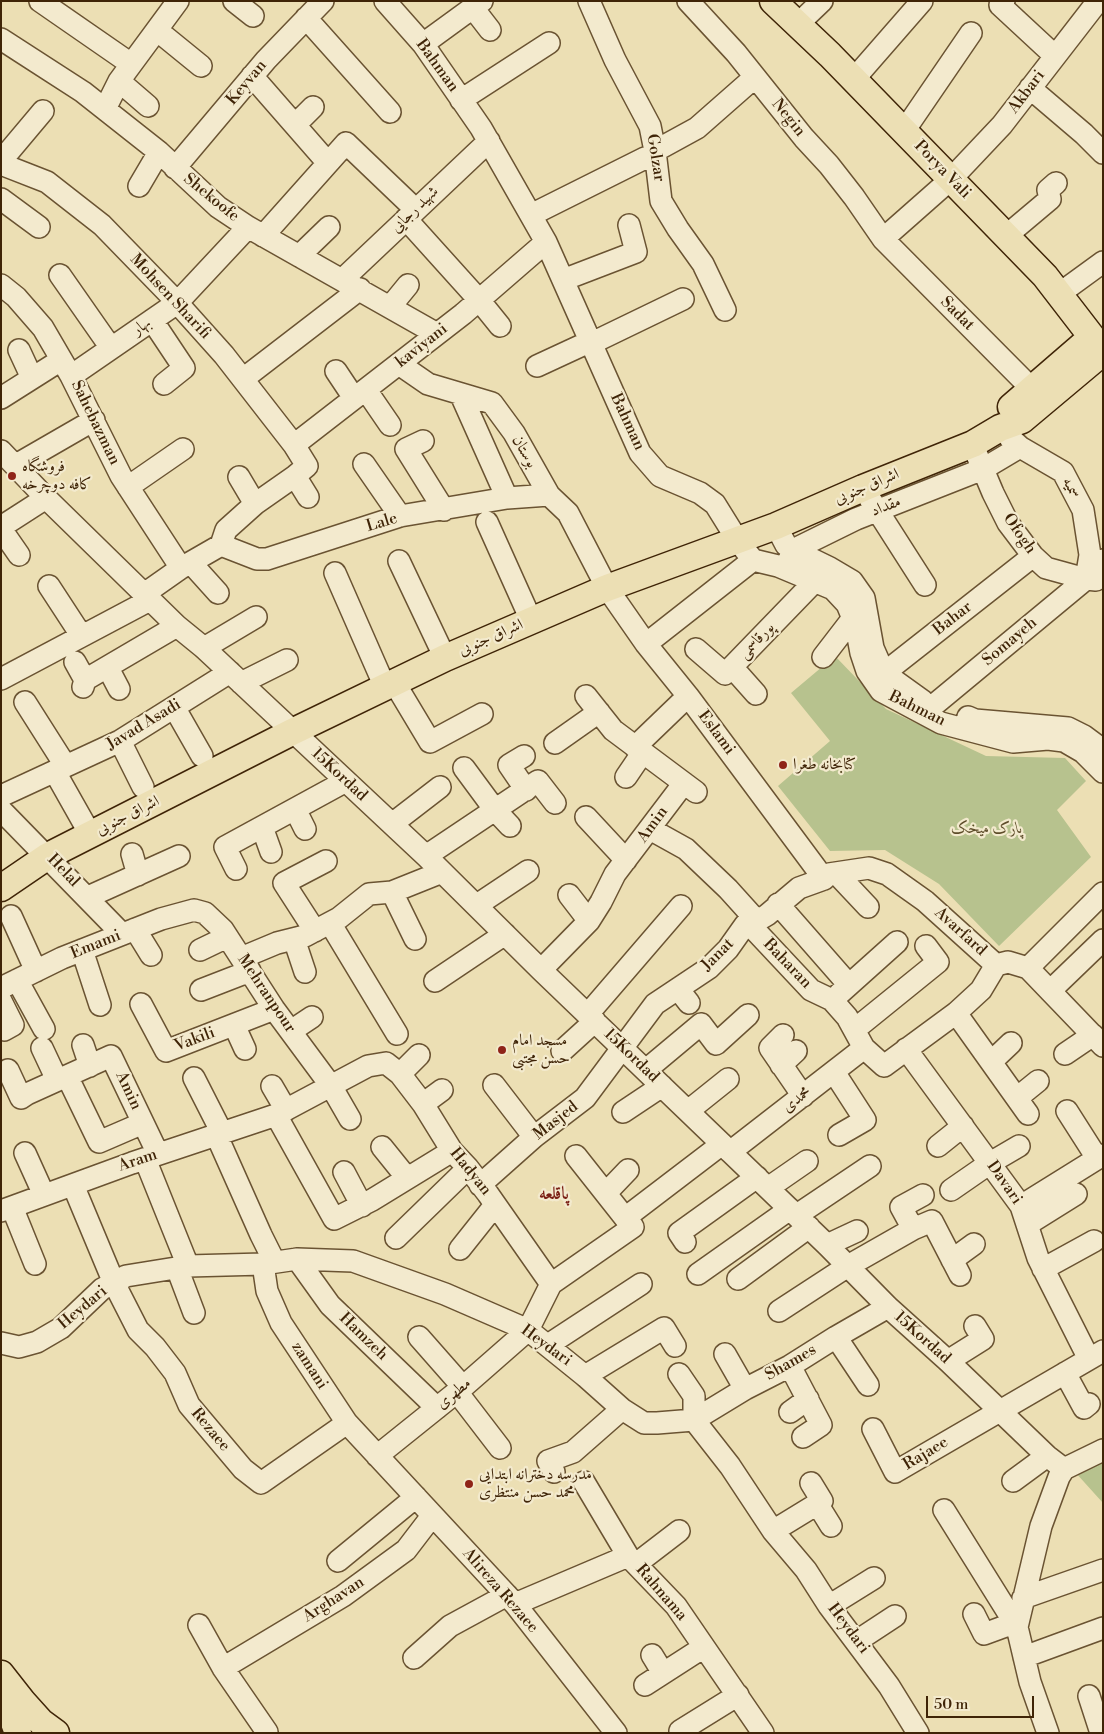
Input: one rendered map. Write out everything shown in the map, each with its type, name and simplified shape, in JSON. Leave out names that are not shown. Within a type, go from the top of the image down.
[{"type":"main road","name":"Porya Vali","points":[[773,1],[854,79],[1045,276],[1099,345]]},
{"type":"main road","points":[[1000,428],[1013,404],[1032,389],[1099,345]]},
{"type":"main road","name":"اشراق جنوبی","points":[[1,888],[48,856],[389,684],[607,588],[745,550],[776,526],[972,444],[1000,428],[1022,420],[1099,345]]},
{"type":"main road","points":[[1,1674],[41,1722],[56,1733]]},
{"type":"main road","points":[[1,1688],[18,1733]]},
{"type":"street","points":[[40,1],[125,72],[148,106]]},
{"type":"street","points":[[234,1],[253,16]]},
{"type":"street","name":"Keyvan","points":[[175,168],[266,60],[323,1]]},
{"type":"street","name":"Bahman","points":[[385,1],[423,44],[488,141],[531,215],[546,242],[640,453],[660,476],[700,493],[715,504],[745,550],[830,568],[852,581],[864,598],[881,691],[941,723],[1013,742],[1048,739],[1064,741],[1083,752],[1103,772]]},
{"type":"street","name":"Golzar","points":[[589,1],[615,60],[650,126],[650,155],[661,201],[703,264],[725,310]]},
{"type":"street","name":"Negin","points":[[688,1],[736,53],[804,138],[829,165],[883,239]]},
{"type":"street","points":[[798,24],[822,1]]},
{"type":"street","points":[[854,79],[922,1]]},
{"type":"street","points":[[1004,1],[1000,5],[1055,56]]},
{"type":"street","name":"Akbari","points":[[883,239],[951,179],[1002,125],[1098,1]]},
{"type":"street","points":[[105,109],[125,72],[158,31],[176,2]]},
{"type":"street","points":[[423,44],[470,6],[490,30]]},
{"type":"street","points":[[306,18],[390,112]]},
{"type":"street","points":[[158,31],[200,66]]},
{"type":"street","points":[[904,131],[971,33]]},
{"type":"street","name":"Shekoofe","points":[[1,39],[83,92],[105,109],[159,152],[218,207],[306,264],[351,284],[437,334]]},
{"type":"street","points":[[461,100],[548,43]]},
{"type":"street","points":[[252,76],[328,163]]},
{"type":"street","points":[[531,215],[650,155],[697,128],[755,77]]},
{"type":"street","points":[[1030,88],[1084,134],[1103,153]]},
{"type":"street","points":[[295,125],[313,107]]},
{"type":"street","points":[[1,162],[43,111]]},
{"type":"street","name":"شهید رجایی","points":[[351,284],[410,214],[488,141]]},
{"type":"street","name":"بهار","points":[[1,398],[32,378],[66,368],[111,348],[177,303],[328,163],[346,143],[410,214]]},
{"type":"street","points":[[138,186],[159,152]]},
{"type":"street","name":"Mohsen Sharifi","points":[[1,162],[46,182],[102,225],[177,303],[224,355],[294,445],[308,497]]},
{"type":"street","points":[[1006,236],[1050,199],[1048,190],[1056,184]]},
{"type":"street","points":[[1,199],[39,227]]},
{"type":"street","points":[[410,214],[500,326]]},
{"type":"street","points":[[563,280],[636,252],[629,225]]},
{"type":"street","points":[[306,264],[329,227]]},
{"type":"street","name":"Sadat","points":[[883,239],[1032,389]]},
{"type":"street","name":"kaviyani","points":[[294,445],[437,334],[546,242]]},
{"type":"street","points":[[1059,294],[1103,262]]},
{"type":"street","points":[[60,274],[111,348]]},
{"type":"street","name":"Sahebazman","points":[[1,284],[16,297],[43,328],[94,420],[128,487],[186,566],[218,593]]},
{"type":"street","points":[[243,379],[351,284]]},
{"type":"street","points":[[390,306],[408,285]]},
{"type":"street","points":[[538,366],[683,299]]},
{"type":"street","points":[[152,320],[184,368],[164,384]]},
{"type":"street","points":[[19,350],[32,378]]},
{"type":"street","name":"بوستان","points":[[399,364],[428,384],[492,403],[514,433],[549,495],[568,513],[607,588]]},
{"type":"street","points":[[336,371],[390,425]]},
{"type":"street","points":[[461,395],[508,498]]},
{"type":"street","points":[[8,458],[94,420]]},
{"type":"street","name":"سمیه","points":[[1000,428],[1020,447],[1063,472],[1083,510],[1094,580]]},
{"type":"street","points":[[424,441],[406,449],[444,510]]},
{"type":"street","name":"Ofogh","points":[[972,444],[1008,523],[1033,556],[1046,568],[1094,580]]},
{"type":"street","name":"مقداد","points":[[789,560],[856,518],[983,469],[1020,447]]},
{"type":"street","points":[[128,487],[183,449]]},
{"type":"street","name":"15Kordad","points":[[8,458],[46,498],[177,626],[204,648],[426,856],[541,970],[799,1217],[888,1306],[1047,1456],[1064,1469]]},
{"type":"street","points":[[364,464],[400,516]]},
{"type":"street","points":[[3,674],[81,635],[147,597],[186,566],[221,545],[226,530],[255,504],[301,471]]},
{"type":"street","points":[[239,477],[255,504]]},
{"type":"street","points":[[863,488],[925,585]]},
{"type":"street","name":"Lale","points":[[221,545],[257,559],[267,560],[400,516],[508,498],[549,495]]},
{"type":"street","points":[[19,555],[1,528],[46,498]]},
{"type":"street","points":[[487,522],[531,620]]},
{"type":"street","name":"Bahman","points":[[776,526],[786,545],[789,560],[815,581],[834,589],[847,604],[856,626],[861,653],[867,671],[921,700],[975,720],[1068,728],[1084,736],[1103,750]]},
{"type":"street","points":[[646,644],[745,550]]},
{"type":"street","name":"Bahar","points":[[879,677],[1033,556]]},
{"type":"street","name":"Somayeh","points":[[934,705],[1094,580],[1103,560]]},
{"type":"street","points":[[400,561],[446,658]]},
{"type":"street","points":[[335,573],[389,684],[430,742],[482,714]]},
{"type":"street","name":"پورقاسمی","points":[[696,649],[725,674],[815,581]]},
{"type":"street","points":[[49,586],[81,635]]},
{"type":"street","name":"Eslami","points":[[607,588],[646,644],[830,876],[868,907]]},
{"type":"street","points":[[204,648],[256,617]]},
{"type":"street","points":[[823,657],[853,618]]},
{"type":"street","points":[[81,676],[108,668],[177,626]]},
{"type":"street","name":"Javad Asadi","points":[[3,794],[120,741],[174,707],[235,677],[287,660]]},
{"type":"street","points":[[732,667],[756,694]]},
{"type":"street","points":[[108,668],[119,689]]},
{"type":"street","points":[[625,778],[639,749],[688,696]]},
{"type":"street","points":[[25,702],[60,769],[90,834]]},
{"type":"street","name":"Amin","points":[[541,970],[589,921],[615,874],[650,830],[690,787],[613,730],[593,704],[555,743]]},
{"type":"street","points":[[174,707],[202,756]]},
{"type":"street","points":[[120,741],[144,788]]},
{"type":"street","points":[[524,756],[509,765],[532,786],[555,803]]},
{"type":"street","points":[[464,768],[488,822]]},
{"type":"street","points":[[236,870],[225,847],[346,781]]},
{"type":"street","points":[[426,856],[488,822],[532,786]]},
{"type":"street","points":[[392,824],[440,787]]},
{"type":"street","name":"Helal","points":[[3,794],[48,856],[88,897],[129,931],[152,955]]},
{"type":"street","points":[[295,809],[306,829]]},
{"type":"street","points":[[586,817],[626,860]]},
{"type":"street","points":[[488,822],[510,826]]},
{"type":"street","points":[[262,827],[271,852]]},
{"type":"street","name":"Baharan","points":[[650,830],[686,850],[728,889],[753,922],[811,990],[832,1000],[847,1017],[859,1039],[884,1066],[906,1049]]},
{"type":"street","points":[[132,854],[138,874]]},
{"type":"street","points":[[88,897],[179,856]]},
{"type":"street","points":[[326,861],[284,884],[323,927],[397,1034]]},
{"type":"street","name":"Avarfard","points":[[830,876],[869,868],[887,874],[925,901],[996,965],[1008,962],[1028,968]]},
{"type":"street","points":[[477,905],[528,870]]},
{"type":"street","points":[[201,990],[245,965],[277,943],[305,936],[340,918],[369,894],[392,892],[442,872]]},
{"type":"street","name":"Janat","points":[[623,1048],[655,1004],[684,996],[728,949],[745,925],[767,915],[799,888],[830,876]]},
{"type":"street","points":[[392,892],[415,939]]},
{"type":"street","points":[[1065,1054],[1098,1040],[1028,968],[1103,893]]},
{"type":"street","points":[[569,895],[589,921]]},
{"type":"street","points":[[778,904],[849,985]]},
{"type":"street","points":[[562,1051],[592,1017],[681,906]]},
{"type":"street","name":"Emami","points":[[9,984],[82,950],[129,931],[161,919],[194,910]]},
{"type":"street","name":"Mehranpour","points":[[194,910],[205,913],[223,930],[274,1010],[331,1086],[350,1119]]},
{"type":"street","points":[[11,916],[36,971]]},
{"type":"street","points":[[435,981],[505,934]]},
{"type":"street","points":[[200,950],[227,937]]},
{"type":"street","points":[[294,939],[305,972]]},
{"type":"street","points":[[1050,991],[1103,940]]},
{"type":"street","points":[[832,1000],[897,942]]},
{"type":"street","name":"محمدی","points":[[625,1218],[803,1096],[834,1072],[859,1039],[938,962],[926,946]]},
{"type":"street","points":[[82,950],[100,1005]]},
{"type":"street","points":[[906,1049],[956,1013],[981,990],[996,965]]},
{"type":"street","points":[[9,984],[43,1038],[62,1078],[98,1142],[143,1123]]},
{"type":"street","points":[[1,1001],[12,1025],[4,1030]]},
{"type":"street","name":"Vakili","points":[[141,1004],[166,1051],[274,1010]]},
{"type":"street","points":[[956,1013],[1022,1106],[1038,1081]]},
{"type":"street","points":[[646,1070],[701,1024],[716,1044],[748,1015]]},
{"type":"street","points":[[290,1031],[312,1017]]},
{"type":"street","points":[[234,1025],[245,1048]]},
{"type":"street","points":[[991,1062],[1011,1043]]},
{"type":"street","points":[[83,1045],[90,1066]]},
{"type":"street","name":"Masjed","points":[[480,1185],[534,1137],[585,1098],[623,1048]]},
{"type":"street","name":"Davari","points":[[906,1049],[990,1163],[1025,1215],[1043,1269],[1096,1355]]},
{"type":"street","points":[[787,1050],[803,1096]]},
{"type":"street","points":[[393,1069],[418,1055]]},
{"type":"street","name":"Amin","points":[[8,1070],[21,1098],[111,1056],[143,1123],[194,1313]]},
{"type":"street","name":"Aram","points":[[7,1209],[219,1133],[281,1113],[368,1066],[393,1069]]},
{"type":"street","name":"Hadyan","points":[[393,1069],[423,1104],[452,1151],[468,1168],[496,1205],[551,1284]]},
{"type":"street","points":[[834,1072],[866,1120],[839,1135]]},
{"type":"street","points":[[194,1078],[261,1235],[269,1262]]},
{"type":"street","points":[[688,1111],[728,1079]]},
{"type":"street","points":[[494,1085],[534,1137]]},
{"type":"street","points":[[272,1086],[281,1113],[334,1220],[362,1206],[452,1151]]},
{"type":"street","points":[[623,1112],[662,1086]]},
{"type":"street","points":[[423,1104],[442,1090]]},
{"type":"street","points":[[1025,1215],[1100,1156],[1067,1111]]},
{"type":"street","points":[[938,1146],[963,1126]]},
{"type":"street","points":[[951,1190],[1019,1146]]},
{"type":"street","points":[[382,1147],[407,1178]]},
{"type":"street","points":[[25,1153],[44,1195]]},
{"type":"street","points":[[528,1330],[551,1284],[633,1228],[576,1156]]},
{"type":"street","points":[[685,1242],[679,1233],[762,1182],[807,1161]]},
{"type":"street","points":[[698,1274],[799,1217],[870,1166]]},
{"type":"street","points":[[396,1238],[468,1168]]},
{"type":"street","points":[[606,1193],[628,1170]]},
{"type":"street","points":[[344,1172],[362,1206]]},
{"type":"street","points":[[73,1185],[114,1283]]},
{"type":"street","points":[[1025,1215],[1076,1194]]},
{"type":"street","points":[[913,1229],[901,1207],[923,1195]]},
{"type":"street","points":[[460,1249],[496,1205]]},
{"type":"street","points":[[7,1209],[35,1264]]},
{"type":"street","points":[[738,1279],[799,1217]]},
{"type":"street","points":[[779,1311],[848,1266],[913,1229],[932,1221],[956,1268],[974,1244]]},
{"type":"street","points":[[827,1245],[857,1231]]},
{"type":"street","points":[[1043,1269],[1094,1241]]},
{"type":"street","name":"Heydari","points":[[2,1342],[19,1347],[37,1342],[61,1328],[102,1289],[126,1276],[182,1267],[317,1258],[361,1262],[445,1294],[528,1330],[622,1409],[644,1423],[694,1420],[730,1466],[773,1531],[806,1570],[830,1606],[857,1641],[889,1686],[918,1733]]},
{"type":"street","name":"Hamzeh","points":[[297,1259],[330,1304],[437,1408]]},
{"type":"street","name":"zamani","points":[[269,1262],[266,1291],[281,1323],[346,1423],[377,1456]]},
{"type":"street","name":"Rezaee","points":[[114,1283],[138,1330],[155,1347],[175,1373],[189,1405],[243,1468],[262,1482],[346,1423]]},
{"type":"street","points":[[548,1345],[641,1284]]},
{"type":"street","name":"Shames","points":[[694,1420],[745,1389],[790,1366],[888,1306]]},
{"type":"street","points":[[948,1361],[983,1339],[975,1326]]},
{"type":"street","points":[[585,1376],[664,1328],[675,1346]]},
{"type":"street","name":"مطهری","points":[[377,1456],[460,1390],[528,1330]]},
{"type":"street","points":[[419,1337],[460,1390],[500,1448]]},
{"type":"street","points":[[836,1337],[868,1385]]},
{"type":"street","points":[[725,1354],[745,1389]]},
{"type":"street","points":[[1000,1410],[1096,1355]]},
{"type":"street","points":[[790,1366],[821,1425],[803,1437]]},
{"type":"street","points":[[1065,1373],[1084,1408],[1089,1404]]},
{"type":"street","points":[[679,1374],[694,1396],[694,1420]]},
{"type":"street","points":[[790,1412],[808,1400]]},
{"type":"street","points":[[554,1472],[548,1462],[573,1452],[622,1409]]},
{"type":"street","name":"Rajaee","points":[[873,1429],[895,1472],[1000,1410]]},
{"type":"street","points":[[974,1614],[984,1634],[994,1638],[1016,1625],[1041,1526],[1059,1477],[1064,1469],[1103,1450]]},
{"type":"street","name":"Alireza Rezaee","points":[[377,1456],[511,1600],[616,1733]]},
{"type":"street","points":[[1013,1481],[1047,1456]]},
{"type":"street","points":[[584,1482],[632,1560],[679,1531]]},
{"type":"street","points":[[773,1531],[817,1496],[831,1526]]},
{"type":"street","points":[[338,1561],[416,1497]]},
{"type":"street","points":[[944,1510],[1016,1625],[1030,1682],[1048,1733]]},
{"type":"street","name":"Arghavan","points":[[223,1668],[343,1596],[406,1550],[432,1516]]},
{"type":"street","name":"Rahnama","points":[[414,1658],[450,1626],[511,1600],[632,1560],[676,1606],[763,1733]]},
{"type":"street","points":[[1023,1598],[1103,1570]]},
{"type":"street","points":[[830,1606],[874,1578]]},
{"type":"street","points":[[857,1641],[895,1616]]},
{"type":"street","points":[[199,1624],[223,1668],[267,1732]]},
{"type":"street","points":[[1024,1657],[1103,1628]]},
{"type":"street","points":[[645,1685],[658,1664],[704,1647]]},
{"type":"street","points":[[680,1730],[738,1695]]},
{"type":"street","points":[[1090,1696],[1101,1733]]},
{"type":"green space","name":"پارک میخک","points":[[835,656],[886,709],[986,756],[1065,758],[1086,781],[1057,810],[1091,857],[999,946],[939,884],[885,850],[830,851],[778,786],[830,741],[791,693]]},
{"type":"green space","points":[[1103,1459],[1103,1503],[1075,1472]]},
{"type":"place","name":"فروشگاه کافه دوچرخه","points":[[12,476]]},
{"type":"place","name":"کتابخانه طغرا","points":[[783,765]]},
{"type":"place","name":"مسجد امام حسن مجتبی","points":[[502,1050]]},
{"type":"place","name":"مدرسه دخترانه ابتدایی محمد حسن منتظری","points":[[469,1484]]},
{"type":"district","name":"پاقلعه","points":[[554,1195]]}]
